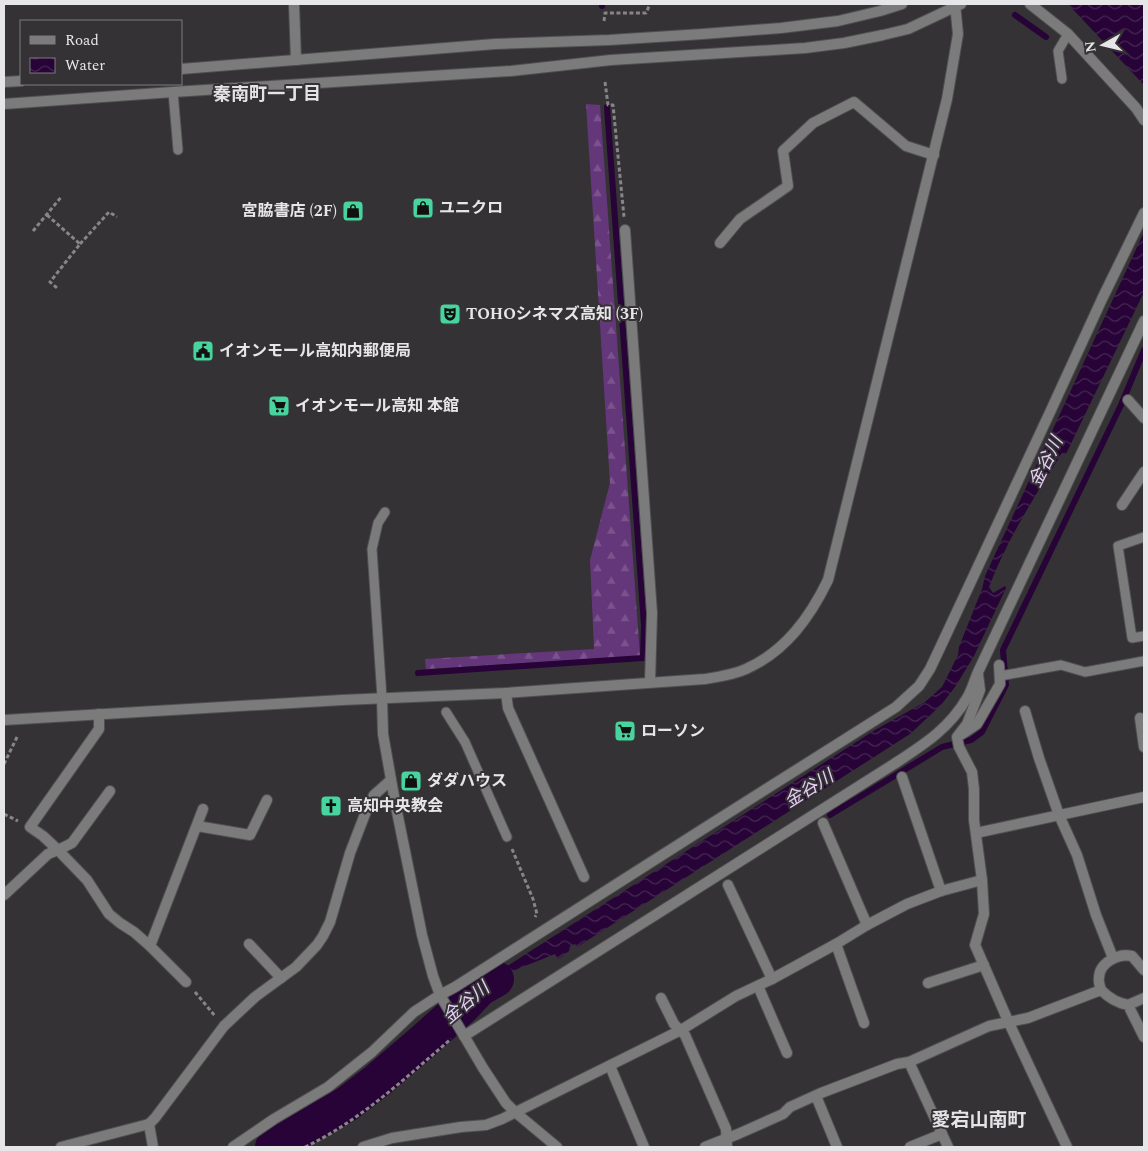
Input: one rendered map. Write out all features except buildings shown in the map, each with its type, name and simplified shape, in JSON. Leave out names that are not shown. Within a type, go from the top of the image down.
[{"type":"street","points":[[294,4],[296,60]]},
{"type":"street","points":[[182,69],[494,44],[619,39],[780,28],[838,21],[902,4]]},
{"type":"street","points":[[1030,4],[1068,34],[1136,108],[1144,120]]},
{"type":"street","points":[[4,104],[511,71],[611,60],[805,48],[854,41],[908,28],[958,5],[958,34],[947,99],[828,580],[820,598],[802,624],[792,636],[766,657],[745,670],[720,677],[506,693],[382,698],[4,720]]},
{"type":"street","points":[[4,82],[20,81]]},
{"type":"street","points":[[720,243],[740,219],[788,186],[783,151],[813,123],[854,102],[906,146],[934,155]]},
{"type":"street","points":[[233,1147],[274,1119],[328,1087],[372,1052],[414,1012],[443,1000],[455,987],[896,707],[919,686],[939,650],[1144,212]]},
{"type":"street","points":[[625,230],[652,613],[650,682]]},
{"type":"street","points":[[462,1032],[886,769],[933,738],[954,718],[968,697],[978,672],[1144,321]]},
{"type":"street","points":[[1128,400],[1144,418]]},
{"type":"street","points":[[1122,504],[1144,472]]},
{"type":"street","points":[[958,742],[977,724],[1000,684],[1004,676],[999,665]]},
{"type":"street","points":[[958,742],[980,690],[978,672]]},
{"type":"street","points":[[506,693],[508,708],[584,877]]},
{"type":"street","points":[[382,698],[383,734],[390,780],[422,935],[433,976],[443,1000],[506,1103],[557,1147]]},
{"type":"street","points":[[1025,711],[1038,758],[1076,855],[1113,958]]},
{"type":"street","points":[[99,714],[99,729],[30,827],[58,850],[86,880],[109,914],[150,946],[186,982]]},
{"type":"street","points":[[1140,718],[1144,747]]},
{"type":"street","points":[[958,742],[972,772],[974,820],[982,880],[984,914],[975,945],[1067,1147]]},
{"type":"street","points":[[902,777],[941,891]]},
{"type":"street","points":[[61,1147],[149,1124],[172,1097],[224,1026],[255,997],[309,954],[323,936],[330,922],[350,853],[374,795],[390,780]]},
{"type":"street","points":[[4,895],[48,854],[72,843],[110,791]]},
{"type":"street","points":[[976,833],[1144,797]]},
{"type":"street","points":[[197,826],[250,835],[267,800]]},
{"type":"street","points":[[150,946],[203,808]]},
{"type":"street","points":[[823,823],[867,925]]},
{"type":"street","points":[[363,1147],[392,1143],[461,1127],[486,1125],[502,1119],[681,1030],[736,996],[772,979],[907,904],[941,891],[982,880]]},
{"type":"street","points":[[728,885],[772,979]]},
{"type":"street","points":[[249,944],[281,978]]},
{"type":"street","points":[[836,944],[864,1023]]},
{"type":"street","points":[[1144,970],[1132,956],[1123,955],[1113,958],[1106,964],[1100,971],[1098,978],[1101,990],[1120,1004],[1128,1005],[1144,998]]},
{"type":"street","points":[[928,983],[984,965]]},
{"type":"street","points":[[758,986],[787,1054]]},
{"type":"street","points":[[704,1147],[727,1143],[782,1114],[790,1107],[897,1064],[909,1062],[989,1026],[1028,1018],[1101,990]]},
{"type":"street","points":[[662,998],[674,1024],[685,1035],[726,1129],[727,1143]]},
{"type":"street","points":[[1128,1005],[1144,1037]]},
{"type":"street","points":[[909,1062],[948,1147]]},
{"type":"street","points":[[610,1066],[644,1147]]},
{"type":"street","points":[[816,1096],[837,1147]]},
{"type":"street","points":[[149,1124],[153,1147]]},
{"type":"street","points":[[910,1147],[942,1134]]},
{"type":"lane","points":[[1062,79],[1058,51],[1068,34]]},
{"type":"lane","points":[[173,92],[178,150]]},
{"type":"lane","points":[[382,698],[372,549],[378,523],[385,512]]},
{"type":"lane","points":[[1144,537],[1118,546],[1132,638],[1144,636]]},
{"type":"lane","points":[[1004,676],[1061,665],[1085,672],[1144,662]]},
{"type":"lane","points":[[446,712],[465,742],[507,837]]},
{"type":"path","points":[[604,21],[604,13],[646,13],[650,4]]},
{"type":"path","points":[[605,82],[608,105],[613,105],[625,230]]},
{"type":"path","points":[[33,231],[62,196]]},
{"type":"path","points":[[57,288],[50,282],[80,244],[109,212],[116,217]]},
{"type":"path","points":[[47,215],[80,244]]},
{"type":"path","points":[[4,764],[18,735]]},
{"type":"path","points":[[507,837],[533,899],[537,914],[524,943]]},
{"type":"path","points":[[186,982],[224,1026]]},
{"type":"path","points":[[305,1147],[363,1113],[454,1036],[462,1032]]},
{"type":"green space","points":[[586,104],[600,105],[640,656],[426,669],[425,659],[594,649],[590,560],[610,483]]},
{"type":"water","points":[[1068,4],[1144,4],[1144,85]]},
{"type":"water","points":[[1144,232],[1144,292],[1066,454],[1062,453],[1022,518],[1004,552],[989,587],[993,593],[1005,586],[1006,588],[974,656],[955,687],[941,705],[910,734],[577,947],[575,944],[570,946],[569,951],[558,959],[555,954],[510,972],[480,991],[469,1011],[463,1017],[455,1003],[490,977],[875,730],[925,702],[942,687],[958,655],[959,647],[982,589],[985,576]]},
{"type":"waterway","points":[[1015,15],[1046,37]]},
{"type":"waterway","points":[[418,673],[643,658],[644,625],[607,107]]},
{"type":"waterway","points":[[830,815],[942,747],[971,740],[982,732],[1006,685],[1003,650],[1121,405],[1144,350]]},
{"type":"waterway","name":"金谷川","points":[[273,1147],[347,1104],[418,1046],[463,1006],[480,988],[496,979]]},
{"type":"place","name":"ユニクロ","points":[[423,208]]},
{"type":"place","name":"宮脇書店 (2F)","points":[[353,211]]},
{"type":"place","name":"TOHOシネマズ高知 (3F)","points":[[450,314]]},
{"type":"place","name":"イオンモール高知内郵便局","points":[[203,351]]},
{"type":"place","name":"イオンモール高知 本館","points":[[279,406]]},
{"type":"place","name":"ローソン","points":[[625,731]]},
{"type":"place","name":"ダダハウス","points":[[411,781]]},
{"type":"place","name":"高知中央教会","points":[[331,806]]},
{"type":"district","name":"秦南町一丁目","points":[[267,94]]},
{"type":"district","name":"愛宕山南町","points":[[979,1120]]}]
